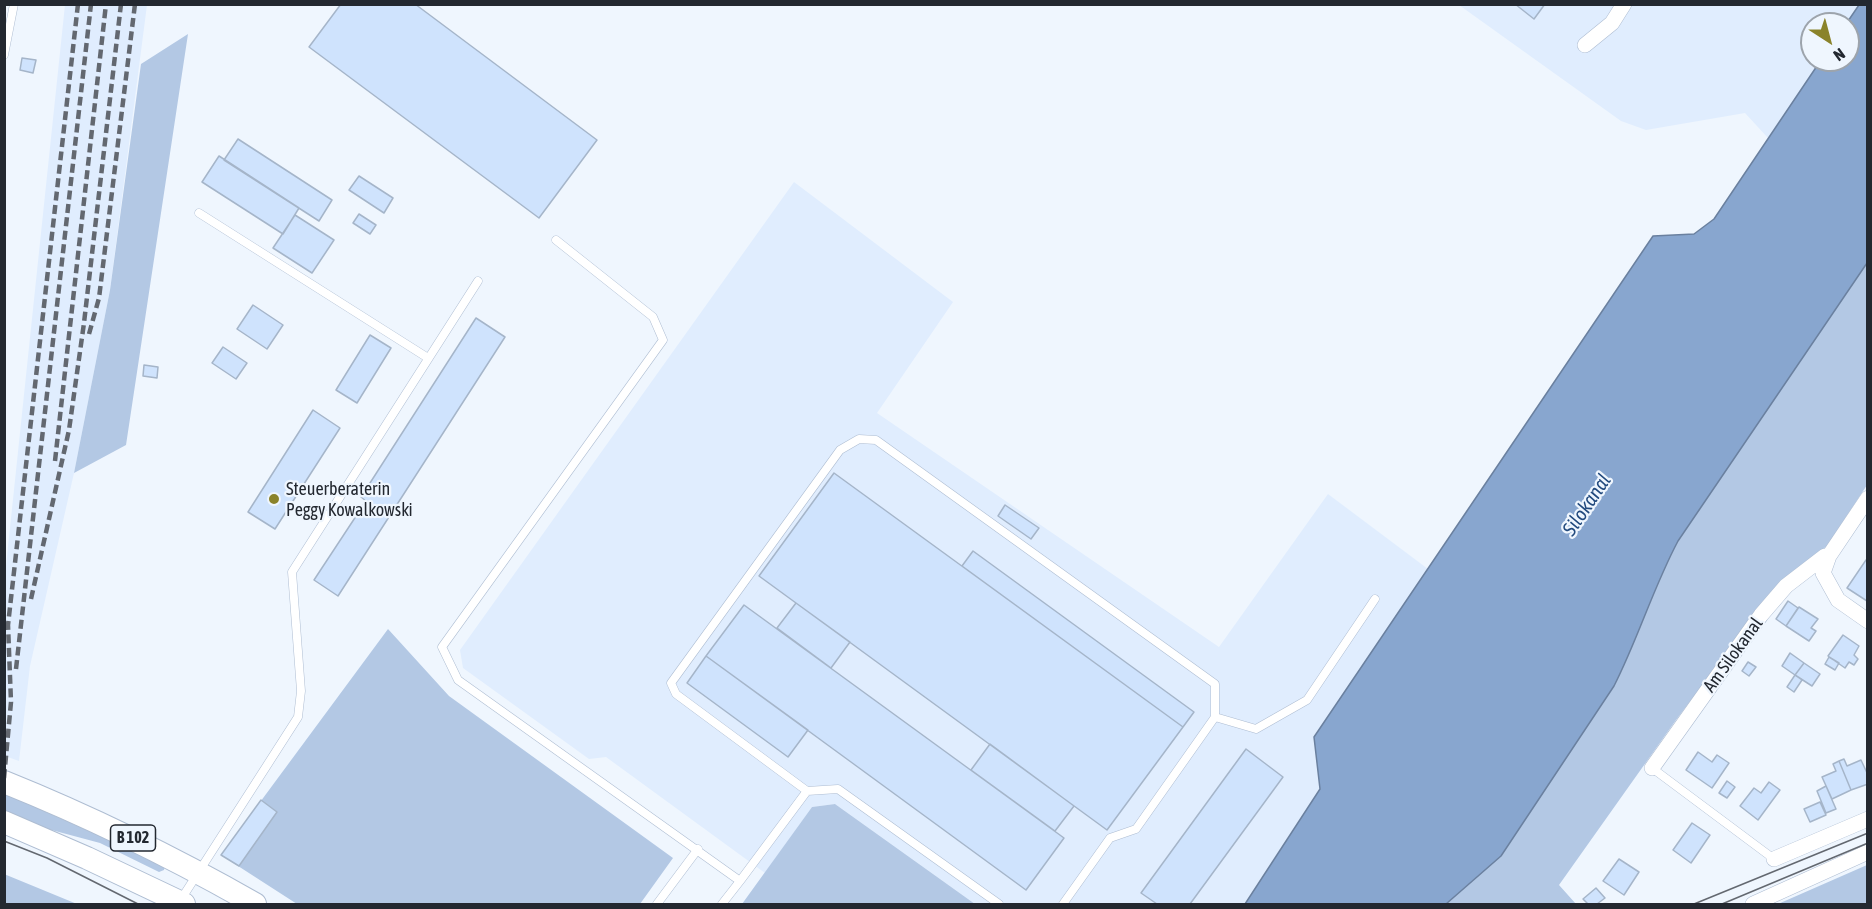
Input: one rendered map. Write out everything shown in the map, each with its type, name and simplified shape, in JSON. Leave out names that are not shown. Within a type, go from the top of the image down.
[{"type":"main road","name":"B 102","points":[[4,782],[128,835],[255,904]]},
{"type":"main road","name":"B 102","points":[[4,822],[182,903]]},
{"type":"street","points":[[1585,45],[1612,23],[1624,4]]},
{"type":"street","name":"Am Silokanal","points":[[1652,768],[1761,615],[1786,586],[1825,556],[1829,556],[1868,498]]},
{"type":"street","points":[[1829,556],[1823,573],[1838,600],[1868,621]]},
{"type":"street","points":[[1774,859],[1868,819]]},
{"type":"street","points":[[1753,904],[1868,852]]},
{"type":"lane","points":[[4,55],[14,4]]},
{"type":"lane","points":[[199,213],[428,358]]},
{"type":"lane","points":[[556,240],[653,317],[663,340],[442,647],[458,680],[740,881]]},
{"type":"lane","points":[[182,903],[198,872],[298,717],[301,690],[292,572],[478,281]]},
{"type":"lane","points":[[999,904],[838,789],[807,790],[676,694],[671,683],[840,450],[859,439],[876,440],[1215,684],[1215,717],[1136,829],[1110,838],[1063,904]]},
{"type":"lane","points":[[1215,717],[1256,729],[1307,700],[1375,599]]},
{"type":"lane","points":[[1652,768],[1774,859]]},
{"type":"lane","points":[[722,904],[807,790]]},
{"type":"lane","points":[[657,904],[698,849]]},
{"type":"shaded area","points":[[65,5],[147,5],[110,290],[74,473],[30,666],[19,761],[5,756],[5,575]]},
{"type":"shaded area","points":[[1459,5],[1859,5],[1854,12],[1800,12],[1800,72],[1813,72],[1768,138],[1745,113],[1646,130],[1621,121]]},
{"type":"shaded area","points":[[188,34],[126,445],[74,473],[110,290],[141,64]]},
{"type":"shaded area","points":[[794,182],[953,302],[877,413],[1219,647],[1328,494],[1428,569],[1314,737],[1320,789],[1244,904],[975,904],[835,804],[812,807],[765,873],[606,757],[589,759],[463,668],[460,650]]},
{"type":"shaded area","points":[[1867,263],[1867,485],[1827,546],[1779,583],[1676,720],[1559,885],[1576,904],[1446,904],[1501,856],[1614,686],[1678,541]]},
{"type":"shaded area","points":[[388,629],[449,696],[673,858],[640,904],[297,904],[221,855]]},
{"type":"shaded area","points":[[6,794],[165,865],[164,870],[159,872],[100,843],[44,828],[5,813]]},
{"type":"shaded area","points":[[835,804],[975,904],[742,904],[812,807]]},
{"type":"shaded area","points":[[1867,865],[1867,904],[1778,904]]},
{"type":"shaded area","points":[[4,874],[77,904],[5,904]]},
{"type":"water","name":"Silokanal","points":[[1859,5],[1868,5],[1867,263],[1678,541],[1614,686],[1501,856],[1446,904],[1245,904],[1320,789],[1314,737],[1653,236],[1694,234],[1714,219],[1813,72],[1860,72],[1860,12],[1854,12]]},
{"type":"building","points":[[341,4],[415,4],[597,140],[539,218],[309,47]]},
{"type":"building","points":[[1515,4],[1545,4],[1534,19]]},
{"type":"building","points":[[22,58],[36,60],[33,73],[20,70]]},
{"type":"building","points":[[238,139],[332,200],[319,221],[224,160]]},
{"type":"building","points":[[219,156],[299,208],[283,234],[202,182]]},
{"type":"building","points":[[359,176],[393,198],[384,213],[349,190]]},
{"type":"building","points":[[359,214],[376,225],[370,234],[353,223]]},
{"type":"building","points":[[295,215],[334,240],[312,273],[273,248]]},
{"type":"building","points":[[253,305],[283,325],[267,349],[237,329]]},
{"type":"building","points":[[476,318],[505,337],[338,596],[314,580],[366,501],[361,497]]},
{"type":"building","points":[[370,335],[391,348],[357,403],[336,390]]},
{"type":"building","points":[[223,347],[247,363],[236,379],[212,363]]},
{"type":"building","points":[[144,365],[158,367],[157,378],[143,376]]},
{"type":"building","points":[[313,410],[340,428],[275,529],[248,512]]},
{"type":"building","points":[[834,473],[1183,727],[1107,830],[759,576]]},
{"type":"building","points":[[1005,505],[1039,528],[1031,539],[998,516]]},
{"type":"building","points":[[973,551],[1194,712],[1183,727],[962,566]]},
{"type":"building","points":[[1866,560],[1868,562],[1867,601],[1847,588]]},
{"type":"building","points":[[1788,601],[1798,608],[1786,626],[1776,619]]},
{"type":"building","points":[[796,603],[850,642],[831,668],[777,628]]},
{"type":"building","points":[[744,605],[1064,838],[1026,890],[706,656]]},
{"type":"building","points":[[1799,607],[1818,619],[1811,628],[1816,631],[1809,641],[1786,626]]},
{"type":"building","points":[[1843,635],[1859,646],[1854,655],[1858,659],[1854,665],[1849,662],[1845,668],[1828,656]]},
{"type":"building","points":[[1790,653],[1804,663],[1795,675],[1782,666]]},
{"type":"building","points":[[706,656],[808,730],[788,757],[687,683]]},
{"type":"building","points":[[1829,657],[1839,663],[1835,670],[1825,664]]},
{"type":"building","points":[[1748,662],[1756,667],[1749,676],[1742,671]]},
{"type":"building","points":[[1804,663],[1820,674],[1812,686],[1795,675]]},
{"type":"building","points":[[1795,675],[1802,680],[1794,692],[1787,687]]},
{"type":"building","points":[[990,744],[1074,806],[1055,831],[971,770]]},
{"type":"building","points":[[1246,749],[1283,777],[1190,904],[1157,904],[1141,893]]},
{"type":"building","points":[[1698,752],[1712,762],[1717,755],[1729,763],[1712,788],[1686,770]]},
{"type":"building","points":[[1844,759],[1847,766],[1861,760],[1868,775],[1868,784],[1851,790],[1839,761]]},
{"type":"building","points":[[1839,761],[1851,790],[1832,799],[1822,777],[1836,771],[1833,764]]},
{"type":"building","points":[[1727,781],[1735,787],[1727,798],[1719,793]]},
{"type":"building","points":[[1769,782],[1780,790],[1758,820],[1740,806],[1754,788],[1761,793]]},
{"type":"building","points":[[1826,786],[1836,809],[1826,813],[1817,791]]},
{"type":"building","points":[[261,800],[277,812],[239,866],[221,855]]},
{"type":"building","points":[[1820,802],[1826,815],[1810,822],[1804,809]]},
{"type":"building","points":[[1692,823],[1710,835],[1691,863],[1673,850]]},
{"type":"building","points":[[1619,859],[1639,872],[1624,895],[1603,881]]},
{"type":"building","points":[[1596,888],[1605,898],[1597,904],[1588,904],[1583,899]]},
{"type":"tram line","points":[[1694,904],[1868,833]]},
{"type":"tram line","points":[[4,841],[47,858],[138,904]]},
{"type":"tram line","points":[[1722,904],[1868,843]]},
{"type":"railway","points":[[4,778],[11,702],[8,625],[78,4]]},
{"type":"railway","points":[[16,669],[91,4]]},
{"type":"railway","points":[[55,461],[106,4]]},
{"type":"railway","points":[[31,599],[69,430],[84,323],[121,4]]},
{"type":"railway","points":[[89,334],[99,298],[135,4]]},
{"type":"place","name":"Steuerberaterin Peggy Kowalkowski","points":[[274,499]]}]
